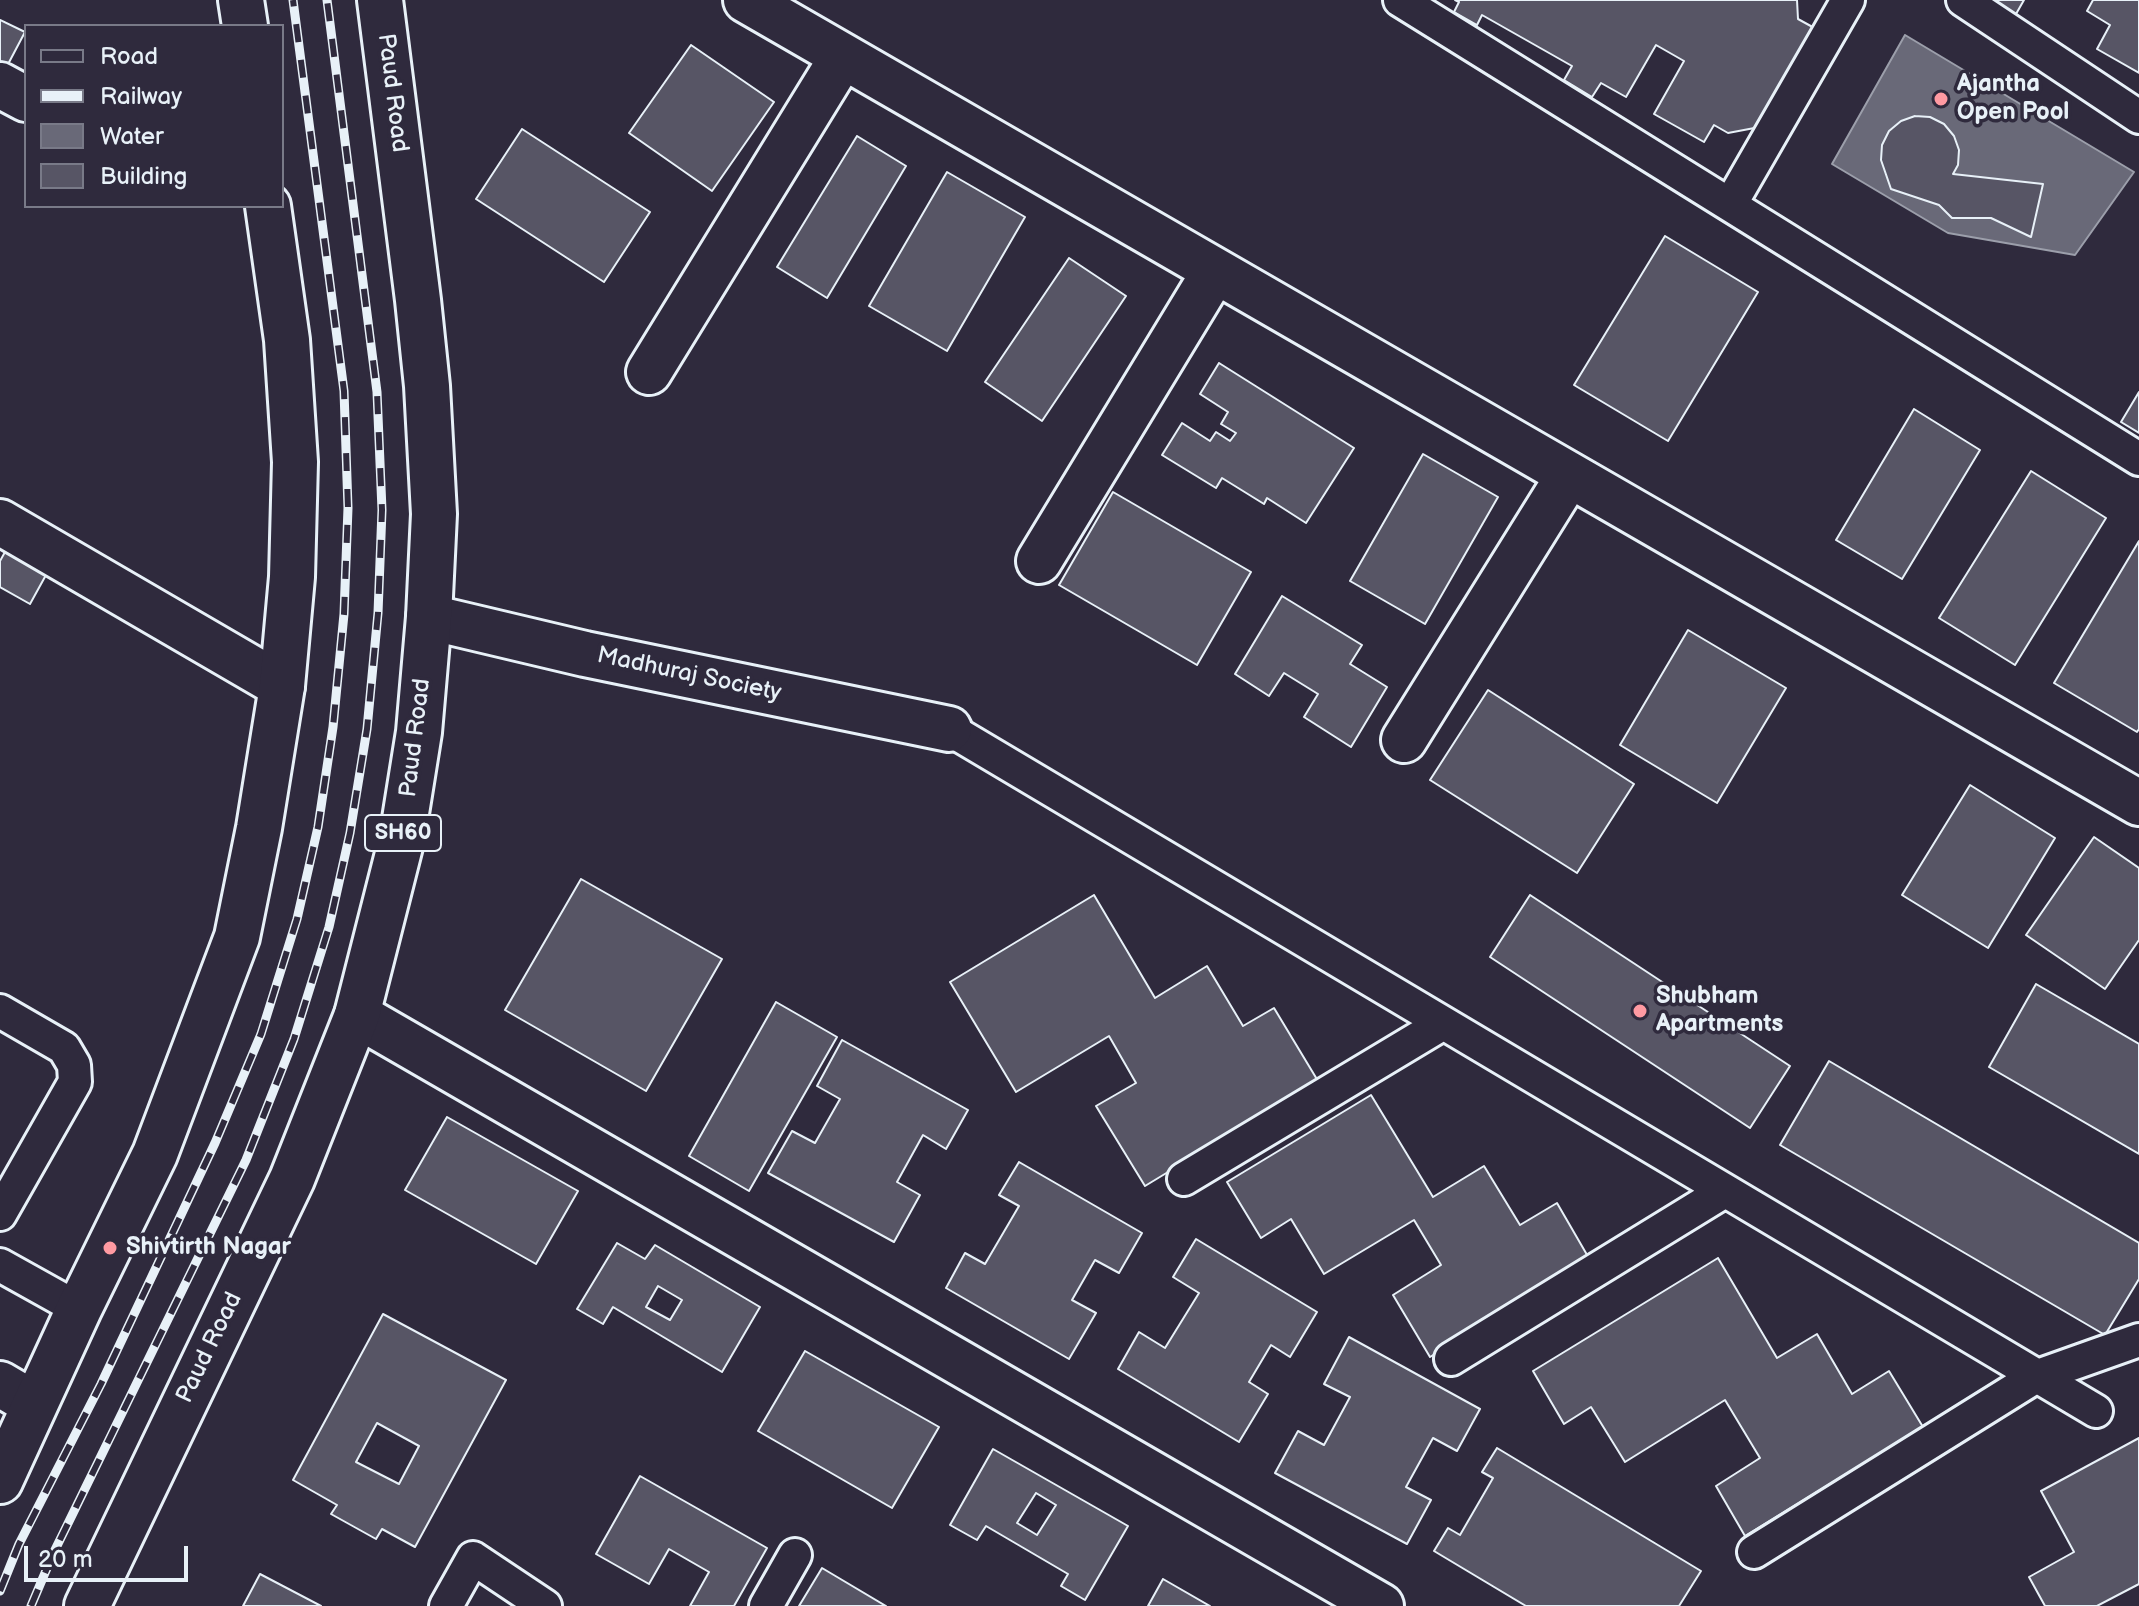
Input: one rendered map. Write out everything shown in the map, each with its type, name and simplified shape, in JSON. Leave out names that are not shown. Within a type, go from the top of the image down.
[{"type":"street","points":[[241,0],[245,24]]},
{"type":"street","name":"Paud Road","points":[[87,1606],[292,1179],[357,1015],[402,838],[419,732],[434,514],[427,386],[380,0]]},
{"type":"street","points":[[746,0],[2139,803]]},
{"type":"street","points":[[649,372],[843,56]]},
{"type":"street","points":[[0,85],[24,98]]},
{"type":"street","points":[[0,1481],[17,1394],[79,1309],[155,1154],[237,937],[259,828],[282,686],[292,577],[295,462],[287,340],[268,208]]},
{"type":"street","points":[[1039,561],[1215,271]]},
{"type":"street","points":[[1404,740],[1569,475]]},
{"type":"street","points":[[0,522],[282,686]]},
{"type":"street","name":"Madhuraj Society","points":[[429,617],[585,654],[949,729]]},
{"type":"street","points":[[357,1015],[1381,1606]]},
{"type":"lane","points":[[1400,0],[2139,459]]},
{"type":"lane","points":[[1730,205],[1848,0]]},
{"type":"lane","points":[[1963,0],[2139,117]]},
{"type":"lane","points":[[949,729],[2096,1411]]},
{"type":"lane","points":[[0,1011],[64,1048],[74,1065],[75,1082],[0,1214]]},
{"type":"lane","points":[[1184,1179],[1442,1024]]},
{"type":"lane","points":[[1451,1359],[1723,1192]]},
{"type":"lane","points":[[0,1265],[79,1309]]},
{"type":"lane","points":[[1754,1552],[2035,1377],[2139,1340]]},
{"type":"lane","points":[[766,1606],[795,1555]]},
{"type":"lane","points":[[446,1606],[473,1558],[545,1606]]},
{"type":"water","name":"Ajantha Open Pool","points":[[1905,35],[2134,172],[2075,255],[1948,233],[1832,164]]},
{"type":"building","points":[[1455,0],[1797,0],[1798,19],[1818,30],[1765,126],[1728,133],[1714,125],[1704,142],[1654,114],[1684,61],[1656,45],[1626,97],[1601,83],[1592,97],[1564,80],[1572,66],[1482,15],[1477,25],[1454,12],[1459,2]]},
{"type":"building","points":[[1991,0],[2024,0],[2016,14]]},
{"type":"building","points":[[2093,0],[2139,0],[2139,73],[2097,49],[2110,25],[2087,11]]},
{"type":"building","points":[[0,20],[24,34],[6,68],[0,65]]},
{"type":"building","points":[[691,45],[774,102],[712,191],[629,133]]},
{"type":"building","points":[[1915,116],[1930,117],[1944,124],[1954,136],[1959,150],[1958,165],[1953,174],[2043,184],[2031,237],[1991,218],[1952,218],[1939,205],[1891,189],[1881,160],[1882,145],[1889,131],[1901,121]]},
{"type":"building","points":[[522,129],[650,212],[604,282],[476,199]]},
{"type":"building","points":[[857,136],[906,166],[827,298],[777,267]]},
{"type":"building","points":[[947,172],[1025,217],[947,351],[869,306]]},
{"type":"building","points":[[1665,236],[1758,292],[1668,441],[1574,385]]},
{"type":"building","points":[[1069,258],[1126,296],[1042,421],[985,382]]},
{"type":"building","points":[[1219,363],[1354,448],[1306,523],[1267,498],[1264,504],[1222,478],[1216,488],[1162,455],[1182,423],[1210,441],[1216,432],[1230,441],[1236,433],[1221,424],[1228,412],[1200,394]]},
{"type":"building","points":[[2139,392],[2139,433],[2121,422]]},
{"type":"building","points":[[1914,409],[1980,450],[1902,579],[1836,540]]},
{"type":"building","points":[[1423,454],[1498,497],[1425,624],[1350,581]]},
{"type":"building","points":[[2031,471],[2106,518],[2015,665],[1939,618]]},
{"type":"building","points":[[1113,492],[1251,572],[1197,665],[1059,585]]},
{"type":"building","points":[[2139,541],[2139,729],[2137,732],[2054,683]]},
{"type":"building","points":[[5,552],[46,575],[30,604],[0,587],[0,561]]},
{"type":"building","points":[[1282,596],[1362,645],[1350,664],[1387,687],[1351,747],[1304,717],[1318,694],[1284,673],[1269,696],[1235,674]]},
{"type":"building","points":[[1688,630],[1786,688],[1717,803],[1620,745]]},
{"type":"building","points":[[1488,690],[1634,784],[1577,873],[1430,780]]},
{"type":"building","points":[[1970,785],[2055,838],[1988,948],[1902,895]]},
{"type":"building","points":[[2094,837],[2139,868],[2139,940],[2105,989],[2026,935]]},
{"type":"building","points":[[581,879],[722,959],[646,1091],[505,1010]]},
{"type":"building","points":[[1094,895],[1155,998],[1207,966],[1243,1026],[1274,1008],[1318,1081],[1145,1186],[1096,1106],[1136,1083],[1109,1036],[1016,1092],[950,982]]},
{"type":"building","name":"Shubham Apartments","points":[[1530,895],[1790,1066],[1750,1128],[1490,957]]},
{"type":"building","points":[[2036,984],[2139,1044],[2139,1154],[1989,1067]]},
{"type":"building","points":[[776,1002],[837,1037],[749,1191],[689,1156]]},
{"type":"building","points":[[842,1040],[968,1110],[946,1149],[923,1135],[897,1182],[920,1195],[894,1242],[768,1173],[792,1131],[815,1143],[840,1099],[817,1086]]},
{"type":"building","points":[[1829,1061],[2139,1243],[2139,1279],[2105,1335],[1780,1145]]},
{"type":"building","points":[[1371,1095],[1433,1197],[1484,1166],[1520,1225],[1557,1203],[1590,1260],[1430,1357],[1393,1295],[1441,1265],[1414,1220],[1324,1274],[1291,1219],[1261,1238],[1227,1182]]},
{"type":"building","points":[[447,1117],[578,1191],[536,1264],[405,1190]]},
{"type":"building","points":[[1019,1162],[1142,1233],[1119,1273],[1095,1260],[1072,1300],[1096,1313],[1069,1359],[946,1288],[965,1253],[985,1264],[1019,1206],[999,1195]]},
{"type":"building","points":[[1196,1239],[1317,1312],[1290,1357],[1271,1345],[1249,1382],[1268,1394],[1239,1442],[1118,1369],[1139,1332],[1165,1348],[1199,1293],[1173,1277]]},
{"type":"building","points":[[617,1243],[645,1259],[655,1245],[760,1307],[722,1372],[613,1307],[603,1324],[577,1309]],"holes":[[[658,1286],[682,1300],[670,1320],[646,1307]]]},
{"type":"building","points":[[1718,1258],[1777,1358],[1817,1334],[1852,1394],[1889,1371],[1923,1427],[1745,1536],[1716,1486],[1760,1458],[1725,1400],[1625,1462],[1591,1407],[1564,1424],[1533,1371]]},
{"type":"building","points":[[383,1314],[506,1380],[415,1547],[382,1529],[376,1539],[331,1514],[337,1505],[293,1480]],"holes":[[[377,1423],[419,1446],[399,1484],[356,1462]]]},
{"type":"building","points":[[1349,1337],[1480,1409],[1457,1451],[1433,1438],[1406,1487],[1431,1500],[1407,1544],[1275,1473],[1298,1431],[1324,1445],[1350,1397],[1324,1384]]},
{"type":"building","points":[[805,1351],[939,1427],[892,1508],[758,1431]]},
{"type":"building","points":[[2139,1438],[2139,1584],[2097,1606],[2045,1606],[2029,1577],[2074,1552],[2041,1491]]},
{"type":"building","points":[[1497,1448],[1701,1571],[1679,1606],[1526,1606],[1434,1551],[1448,1528],[1460,1535],[1493,1478],[1482,1472]]},
{"type":"building","points":[[993,1449],[1128,1526],[1085,1600],[1061,1586],[1068,1574],[986,1526],[977,1540],[950,1525]],"holes":[[[1036,1493],[1056,1505],[1037,1535],[1017,1523]]]},
{"type":"building","points":[[640,1476],[767,1548],[734,1606],[690,1606],[709,1572],[669,1549],[649,1584],[596,1554]]},
{"type":"building","points":[[822,1568],[886,1606],[799,1606]]},
{"type":"building","points":[[260,1574],[321,1606],[243,1606]]},
{"type":"building","points":[[1163,1579],[1210,1606],[1148,1606]]},
{"type":"railway","points":[[0,1591],[19,1544],[101,1384],[215,1143],[261,1034],[297,919],[318,827],[333,727],[344,614],[348,508],[344,391],[293,0]]},
{"type":"railway","points":[[31,1606],[53,1554],[246,1160],[294,1039],[329,927],[350,833],[367,729],[378,613],[382,510],[377,392],[327,0]]},
{"type":"place","name":"Ajantha Open Pool","points":[[1941,99]]},
{"type":"place","name":"Shubham Apartments","points":[[1640,1011]]},
{"type":"place","name":"Shivtirth Nagar","points":[[110,1248]]}]
